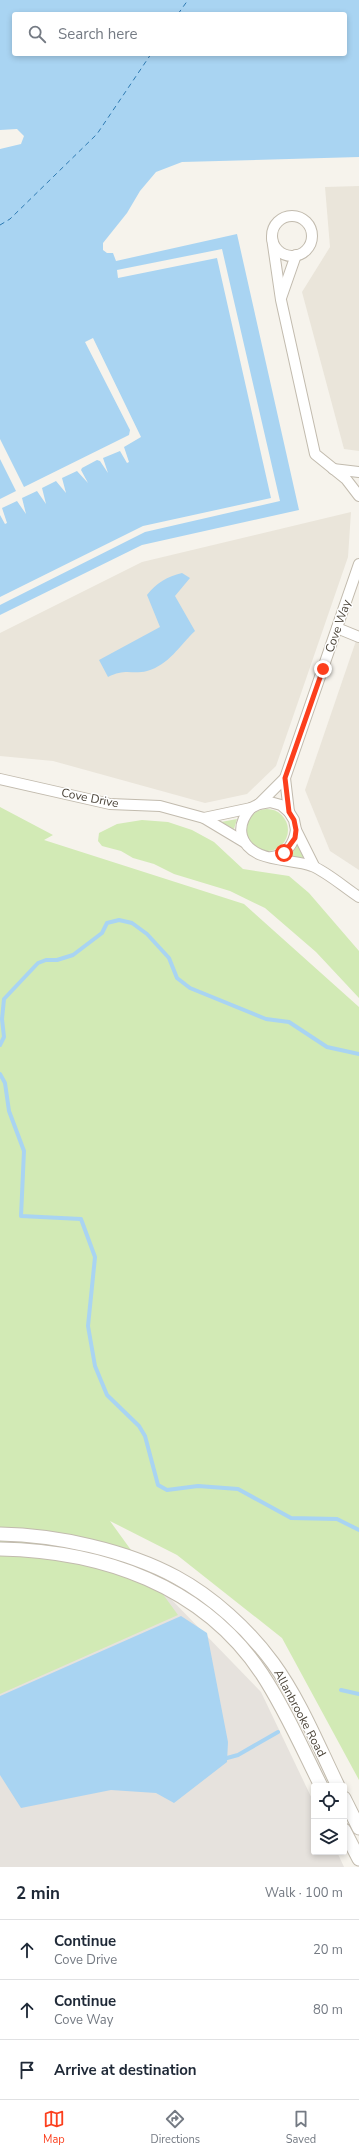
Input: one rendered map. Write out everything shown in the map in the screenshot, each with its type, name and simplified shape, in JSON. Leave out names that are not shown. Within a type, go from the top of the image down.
[{"type":"street","points":[[272,238],[274,244],[283,254],[296,255],[306,250],[311,241],[311,229],[304,220],[293,216],[282,219],[274,227],[272,238],[281,300],[315,454],[346,479],[359,496]]},
{"type":"street","points":[[281,300],[296,255]]},
{"type":"street","points":[[333,469],[359,472]]},
{"type":"street","name":"Cove Way","points":[[289,812],[285,778],[359,564]]},
{"type":"street","points":[[337,628],[359,636]]},
{"type":"street","name":"Cove Way","points":[[255,806],[285,778]]},
{"type":"street","name":"Cove Drive","points":[[0,779],[110,804],[160,806],[204,818],[244,842],[258,855],[287,859],[314,866],[359,897]]},
{"type":"street","name":"Cove Drive","points":[[204,818],[270,802],[281,805],[289,812],[294,820],[296,830],[314,866]]},
{"type":"street","points":[[244,842],[241,833],[242,824],[245,815],[255,806]]},
{"type":"street","points":[[267,857],[284,853],[295,838],[296,830]]},
{"type":"street","name":"Allanbrooke Road","points":[[0,1534],[19,1534],[73,1543],[125,1555],[176,1577],[210,1600],[242,1628],[273,1663],[298,1705],[337,1783]]},
{"type":"street","name":"Allanbrooke Road","points":[[0,1549],[70,1554],[119,1566],[164,1586],[200,1609],[232,1637],[261,1673],[282,1707],[320,1783]]},
{"type":"street","points":[[347,1804],[359,1828]]},
{"type":"street","points":[[347,1836],[359,1859]]},
{"type":"shaded area","points":[[359,186],[359,451],[344,449],[302,292],[330,247],[325,187]]},
{"type":"shaded area","points":[[351,512],[348,557],[276,766],[247,794],[205,803],[53,761],[0,756],[0,633],[142,562]]},
{"type":"shaded area","points":[[359,632],[359,870],[330,851],[305,790]]},
{"type":"shaded area","points":[[0,1561],[57,1563],[169,1597],[261,1692],[311,1797],[311,1855],[338,1855],[344,1867],[0,1867]]},
{"type":"green space","points":[[0,807],[53,835],[44,840],[244,904],[359,1007],[359,1780],[282,1638],[177,1555],[110,1521],[178,1615],[0,1694]]},
{"type":"green space","points":[[267,809],[282,815],[288,830],[282,845],[267,851],[252,845],[246,830],[252,815]]},
{"type":"green space","points":[[237,819],[234,829],[221,822]]},
{"type":"green space","points":[[142,820],[168,822],[192,830],[214,842],[243,869],[289,876],[309,893],[359,951],[359,998],[316,952],[265,908],[230,891],[174,874],[154,864],[133,858],[121,851],[102,846],[98,841],[99,833],[117,824]]},
{"type":"green space","points":[[298,845],[306,862],[290,856]]},
{"type":"water","points":[[0,0],[359,0],[359,157],[182,162],[156,172],[140,191],[127,213],[103,243],[103,250],[107,253],[113,253],[116,261],[237,234],[299,510],[142,545],[0,615],[0,149],[21,144],[24,136],[17,129],[0,130]]},
{"type":"water","points":[[182,573],[190,578],[175,596],[195,631],[168,660],[155,668],[142,672],[124,672],[108,677],[99,660],[160,627],[147,595],[163,581]]},
{"type":"water","points":[[181,1616],[207,1633],[228,1742],[227,1762],[174,1803],[156,1793],[111,1790],[21,1808],[0,1775],[0,1696]]},
{"type":"pier","points":[[222,249],[280,501],[145,532],[0,605],[0,597],[143,526],[271,498],[217,258],[118,278],[117,270]]},
{"type":"pier","points":[[93,338],[141,437],[124,447],[129,462],[127,463],[120,451],[103,458],[108,473],[100,461],[97,460],[81,470],[88,483],[77,471],[62,478],[66,493],[56,481],[42,488],[46,504],[37,491],[22,498],[26,514],[17,501],[2,508],[7,523],[5,524],[0,515],[0,499],[16,491],[0,459],[0,439],[24,487],[129,435],[130,430],[85,342]]},
{"type":"waterway","points":[[0,1045],[4,1037],[2,1019],[4,999],[38,963],[46,960],[57,960],[73,955],[102,933],[107,923],[119,920],[132,923],[147,934],[169,958],[177,978],[190,988],[266,1019],[289,1022],[327,1047],[359,1054]]},
{"type":"waterway","points":[[0,1074],[5,1083],[9,1111],[24,1151],[21,1216],[81,1219],[95,1257],[88,1326],[95,1366],[107,1395],[139,1426],[145,1436],[158,1485],[167,1490],[198,1486],[238,1489],[291,1518],[337,1519],[359,1530]]},
{"type":"waterway","points":[[341,1690],[359,1694]]},
{"type":"waterway","points":[[227,1758],[238,1755],[278,1732]]},
{"type":"ferry route","points":[[179,12],[188,0]]},
{"type":"ferry route","points":[[0,225],[10,219],[97,134],[150,56]]},
{"type":"route","points":[[284,853],[295,838],[296,830],[294,820],[289,812],[285,778],[323,669]]}]
